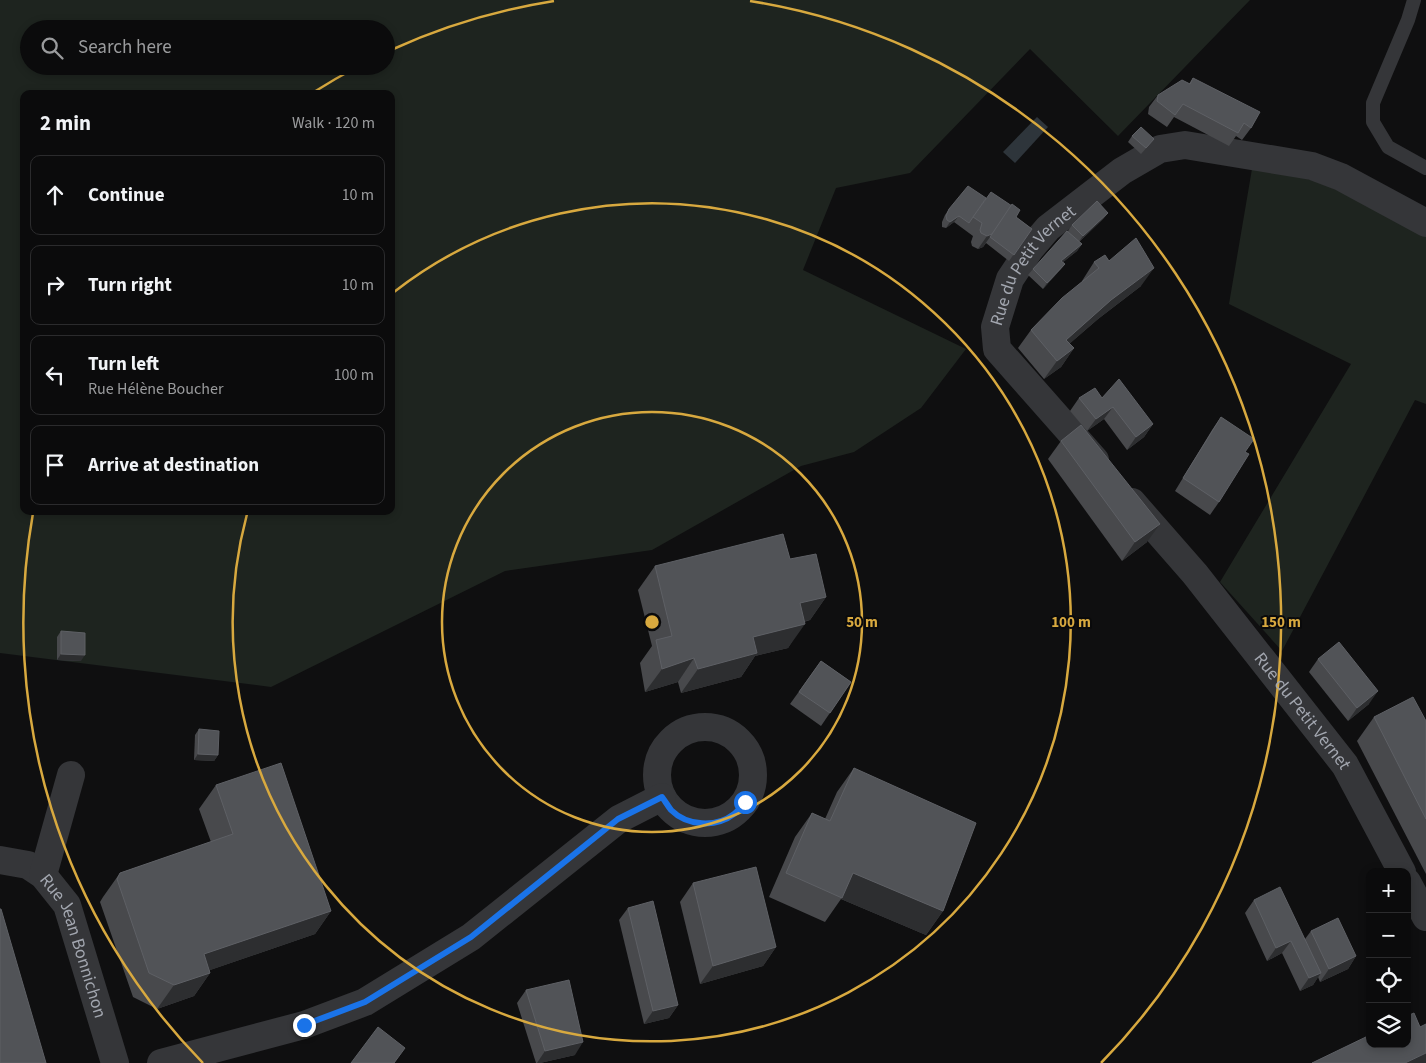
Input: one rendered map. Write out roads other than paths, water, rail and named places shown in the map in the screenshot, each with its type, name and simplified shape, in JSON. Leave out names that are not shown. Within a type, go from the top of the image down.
[{"type":"street","name":"Rue du Petit Vernet","points":[[1400,868],[1345,765],[1195,574],[997,349],[995,327],[1010,280],[1030,249],[1048,228],[1122,171],[1160,149],[1185,145],[1312,166],[1341,177],[1426,224]]},
{"type":"street","points":[[43,875],[71,775]]},
{"type":"street","points":[[161,1063],[304,1025],[365,1002],[471,937],[618,819],[662,797]]},
{"type":"street","name":"Rue Jean Bonnichon","points":[[0,860],[28,865],[43,875],[67,905],[115,1063]]},
{"type":"street","points":[[1411,889],[1426,917]]},
{"type":"lane","points":[[1414,0],[1408,20],[1373,103],[1373,122],[1388,147],[1426,168]]}]
